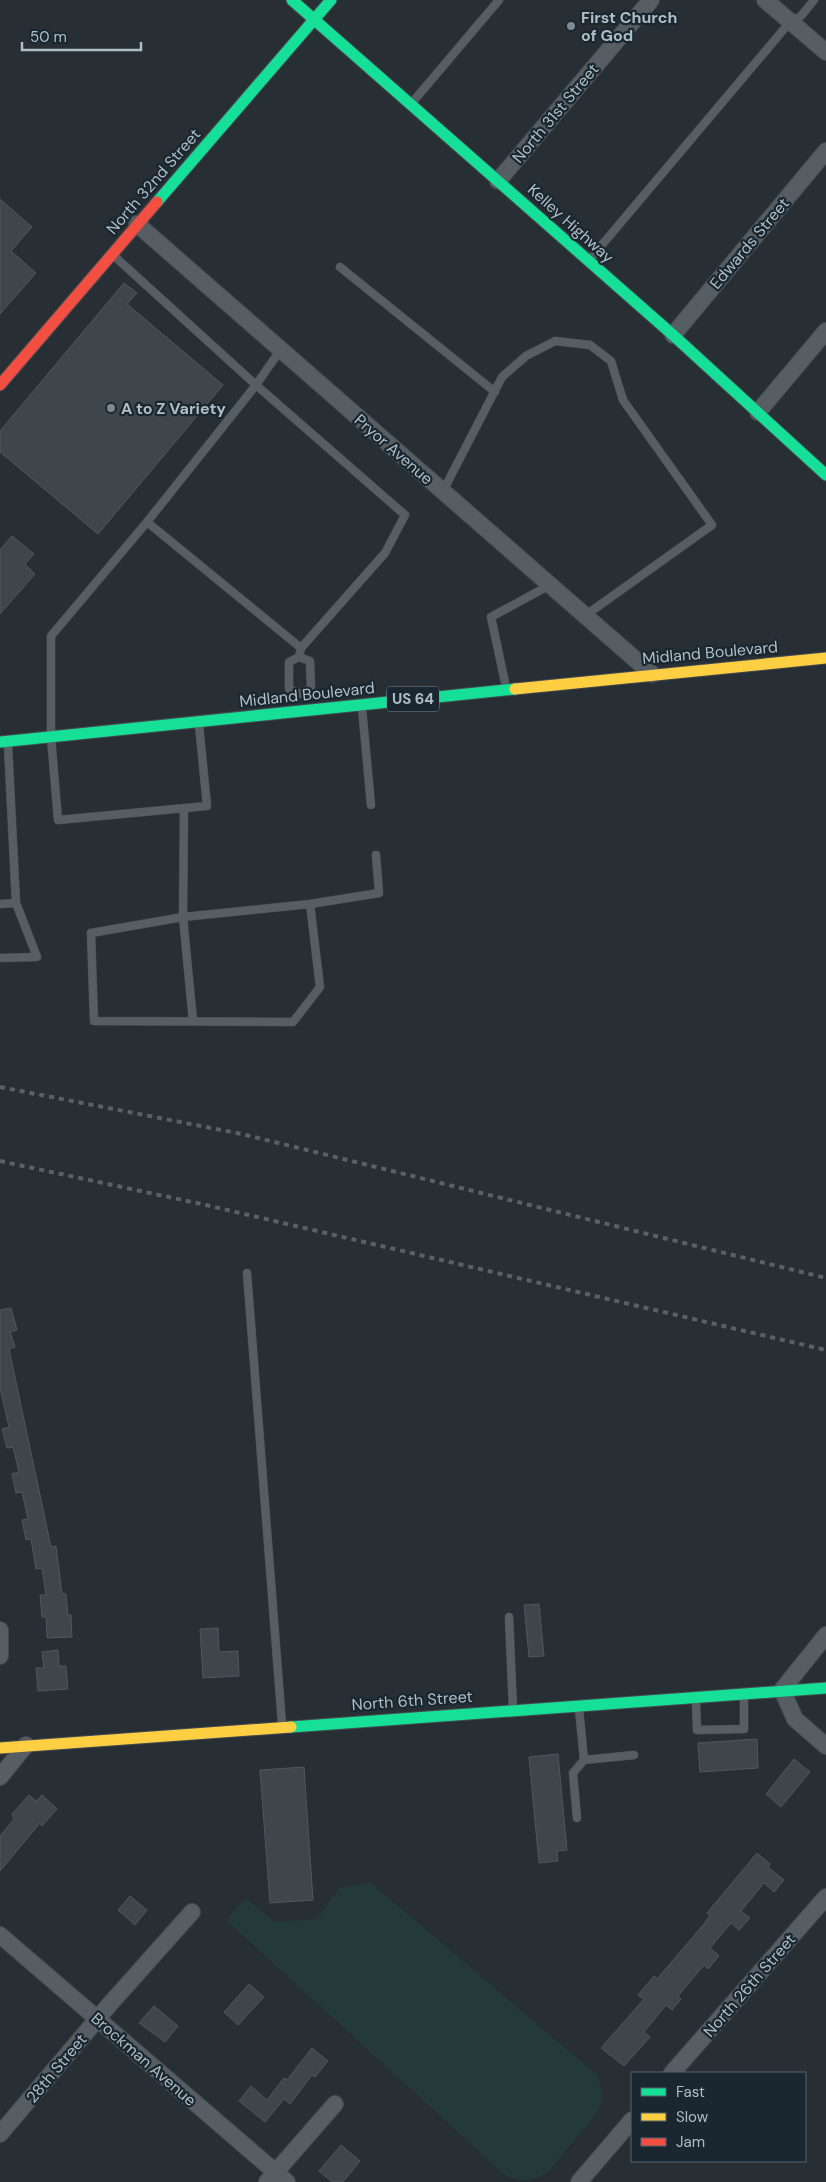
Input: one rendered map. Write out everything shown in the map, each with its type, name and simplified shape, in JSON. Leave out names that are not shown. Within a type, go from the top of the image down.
[{"type":"main road","name":"Kelley Highway","points":[[292,0],[588,260],[826,475]]},
{"type":"main road","name":"North 32nd Street","points":[[0,385],[331,0]]},
{"type":"main road","name":"Midland Boulevard","points":[[3,739],[51,738],[506,689],[826,658]]},
{"type":"main road","name":"North 6th Street","points":[[0,1748],[579,1704],[826,1688]]},
{"type":"street","name":"North 31st Street","points":[[498,181],[651,0]]},
{"type":"street","points":[[765,0],[826,52]]},
{"type":"street","name":"Edwards Street","points":[[673,336],[826,151]]},
{"type":"street","name":"Pryor Avenue","points":[[137,224],[652,674]]},
{"type":"street","points":[[758,412],[826,331]]},
{"type":"street","points":[[0,1630],[0,1656]]},
{"type":"street","points":[[826,1635],[782,1690],[796,1719],[826,1746]]},
{"type":"street","points":[[0,1777],[26,1745]]},
{"type":"street","name":"North 26th Street","points":[[673,2072],[826,1897]]},
{"type":"street","name":"28th Street","points":[[0,2134],[192,1912]]},
{"type":"street","name":"Brockman Avenue","points":[[0,1935],[98,2019],[277,2179]]},
{"type":"street","points":[[277,2179],[335,2104]]},
{"type":"street","points":[[579,2182],[631,2121]]},
{"type":"lane","points":[[411,104],[498,0]]},
{"type":"lane","points":[[588,260],[790,22],[801,16],[814,0]]},
{"type":"lane","points":[[112,254],[405,515],[385,553],[301,648],[299,658]]},
{"type":"lane","points":[[340,267],[494,392]]},
{"type":"lane","points":[[443,491],[502,377],[526,356],[555,341],[590,345],[611,360],[623,400],[712,525],[586,615]]},
{"type":"lane","points":[[198,722],[207,806],[58,820],[51,738],[51,636],[147,522],[256,384],[281,349]]},
{"type":"lane","points":[[147,522],[301,648]]},
{"type":"lane","points":[[506,689],[490,617],[551,584]]},
{"type":"lane","points":[[299,658],[310,661],[311,688],[300,694],[290,689],[289,662],[299,658]]},
{"type":"lane","points":[[299,712],[300,694]]},
{"type":"lane","points":[[361,704],[371,806]]},
{"type":"lane","points":[[0,958],[36,957],[16,902],[3,739]]},
{"type":"lane","points":[[184,808],[183,917],[193,1021]]},
{"type":"lane","points":[[310,904],[320,986],[293,1022],[94,1020],[91,933],[183,917],[310,904],[379,893],[376,855]]},
{"type":"lane","points":[[0,904],[16,902]]},
{"type":"lane","points":[[247,1273],[282,1726]]},
{"type":"lane","points":[[509,1617],[513,1709]]},
{"type":"lane","points":[[696,1696],[697,1730],[744,1729],[744,1693]]},
{"type":"lane","points":[[579,1704],[584,1760]]},
{"type":"lane","points":[[577,1818],[572,1773],[584,1760],[634,1755]]},
{"type":"green space","points":[[371,1883],[598,2076],[603,2097],[596,2114],[549,2171],[543,2175],[528,2180],[506,2176],[226,1920],[246,1898],[274,1922],[317,1919],[339,1888]]},
{"type":"building","points":[[0,199],[32,227],[11,251],[36,273],[0,314]]},
{"type":"building","name":"A to Z Variety","points":[[124,283],[137,293],[127,304],[223,385],[98,534],[0,452],[0,431]]},
{"type":"building","points":[[12,536],[34,554],[25,564],[35,574],[0,614],[0,550]]},
{"type":"building","points":[[11,1308],[17,1330],[10,1332],[15,1347],[9,1349],[51,1547],[56,1546],[62,1594],[66,1594],[68,1615],[71,1615],[72,1637],[47,1638],[46,1617],[42,1617],[40,1595],[46,1595],[42,1568],[36,1569],[31,1539],[26,1540],[22,1520],[28,1519],[22,1492],[16,1493],[12,1474],[19,1472],[13,1447],[7,1448],[2,1429],[9,1427],[0,1388],[0,1310]]},
{"type":"building","points":[[539,1604],[544,1656],[529,1657],[524,1605]]},
{"type":"building","points":[[218,1628],[219,1652],[238,1651],[239,1676],[203,1678],[200,1629]]},
{"type":"building","points":[[58,1650],[59,1666],[66,1666],[68,1689],[38,1691],[36,1668],[44,1668],[42,1652]]},
{"type":"building","points":[[757,1739],[758,1768],[700,1772],[698,1743]]},
{"type":"building","points":[[558,1754],[567,1850],[557,1851],[558,1861],[539,1863],[529,1757]]},
{"type":"building","points":[[794,1759],[810,1772],[781,1807],[766,1794]]},
{"type":"building","points":[[304,1767],[313,1900],[270,1903],[260,1770]]},
{"type":"building","points":[[29,1795],[36,1801],[42,1795],[57,1809],[42,1826],[40,1823],[0,1871],[0,1836],[14,1819],[12,1814]]},
{"type":"building","points":[[757,1853],[770,1864],[768,1867],[784,1880],[774,1892],[764,1883],[741,1911],[750,1918],[739,1930],[731,1923],[710,1948],[719,1956],[708,1969],[704,1965],[678,1996],[681,1999],[672,2010],[666,2005],[644,2032],[650,2037],[624,2066],[601,2048],[644,1999],[638,1995],[654,1976],[657,1979],[704,1924],[710,1915],[707,1913]]},
{"type":"building","points":[[130,1896],[147,1910],[135,1925],[118,1910]]},
{"type":"building","points":[[249,1984],[264,1997],[238,2025],[224,2012]]},
{"type":"building","points":[[154,2006],[178,2026],[165,2042],[139,2023]]},
{"type":"building","points":[[312,2048],[328,2061],[315,2077],[312,2075],[290,2104],[284,2099],[265,2122],[239,2101],[251,2086],[267,2100],[284,2078],[287,2080]]},
{"type":"building","points":[[341,2145],[360,2161],[343,2182],[332,2182],[319,2171]]},
{"type":"railway","points":[[0,1087],[242,1134],[826,1278]]},
{"type":"railway","points":[[0,1161],[206,1205],[826,1350]]},
{"type":"traffic: fast","points":[[292,0],[673,335],[826,475]]},
{"type":"traffic: fast","points":[[157,202],[331,0]]},
{"type":"traffic: fast","points":[[0,742],[515,689]]},
{"type":"traffic: fast","points":[[291,1727],[826,1688]]},
{"type":"traffic: slow","points":[[515,689],[826,658]]},
{"type":"traffic: slow","points":[[0,1748],[291,1727]]},
{"type":"traffic: jam","points":[[0,385],[157,202]]},
{"type":"place","name":"First Church of God","points":[[571,26]]},
{"type":"place","name":"A to Z Variety","points":[[111,408]]}]
